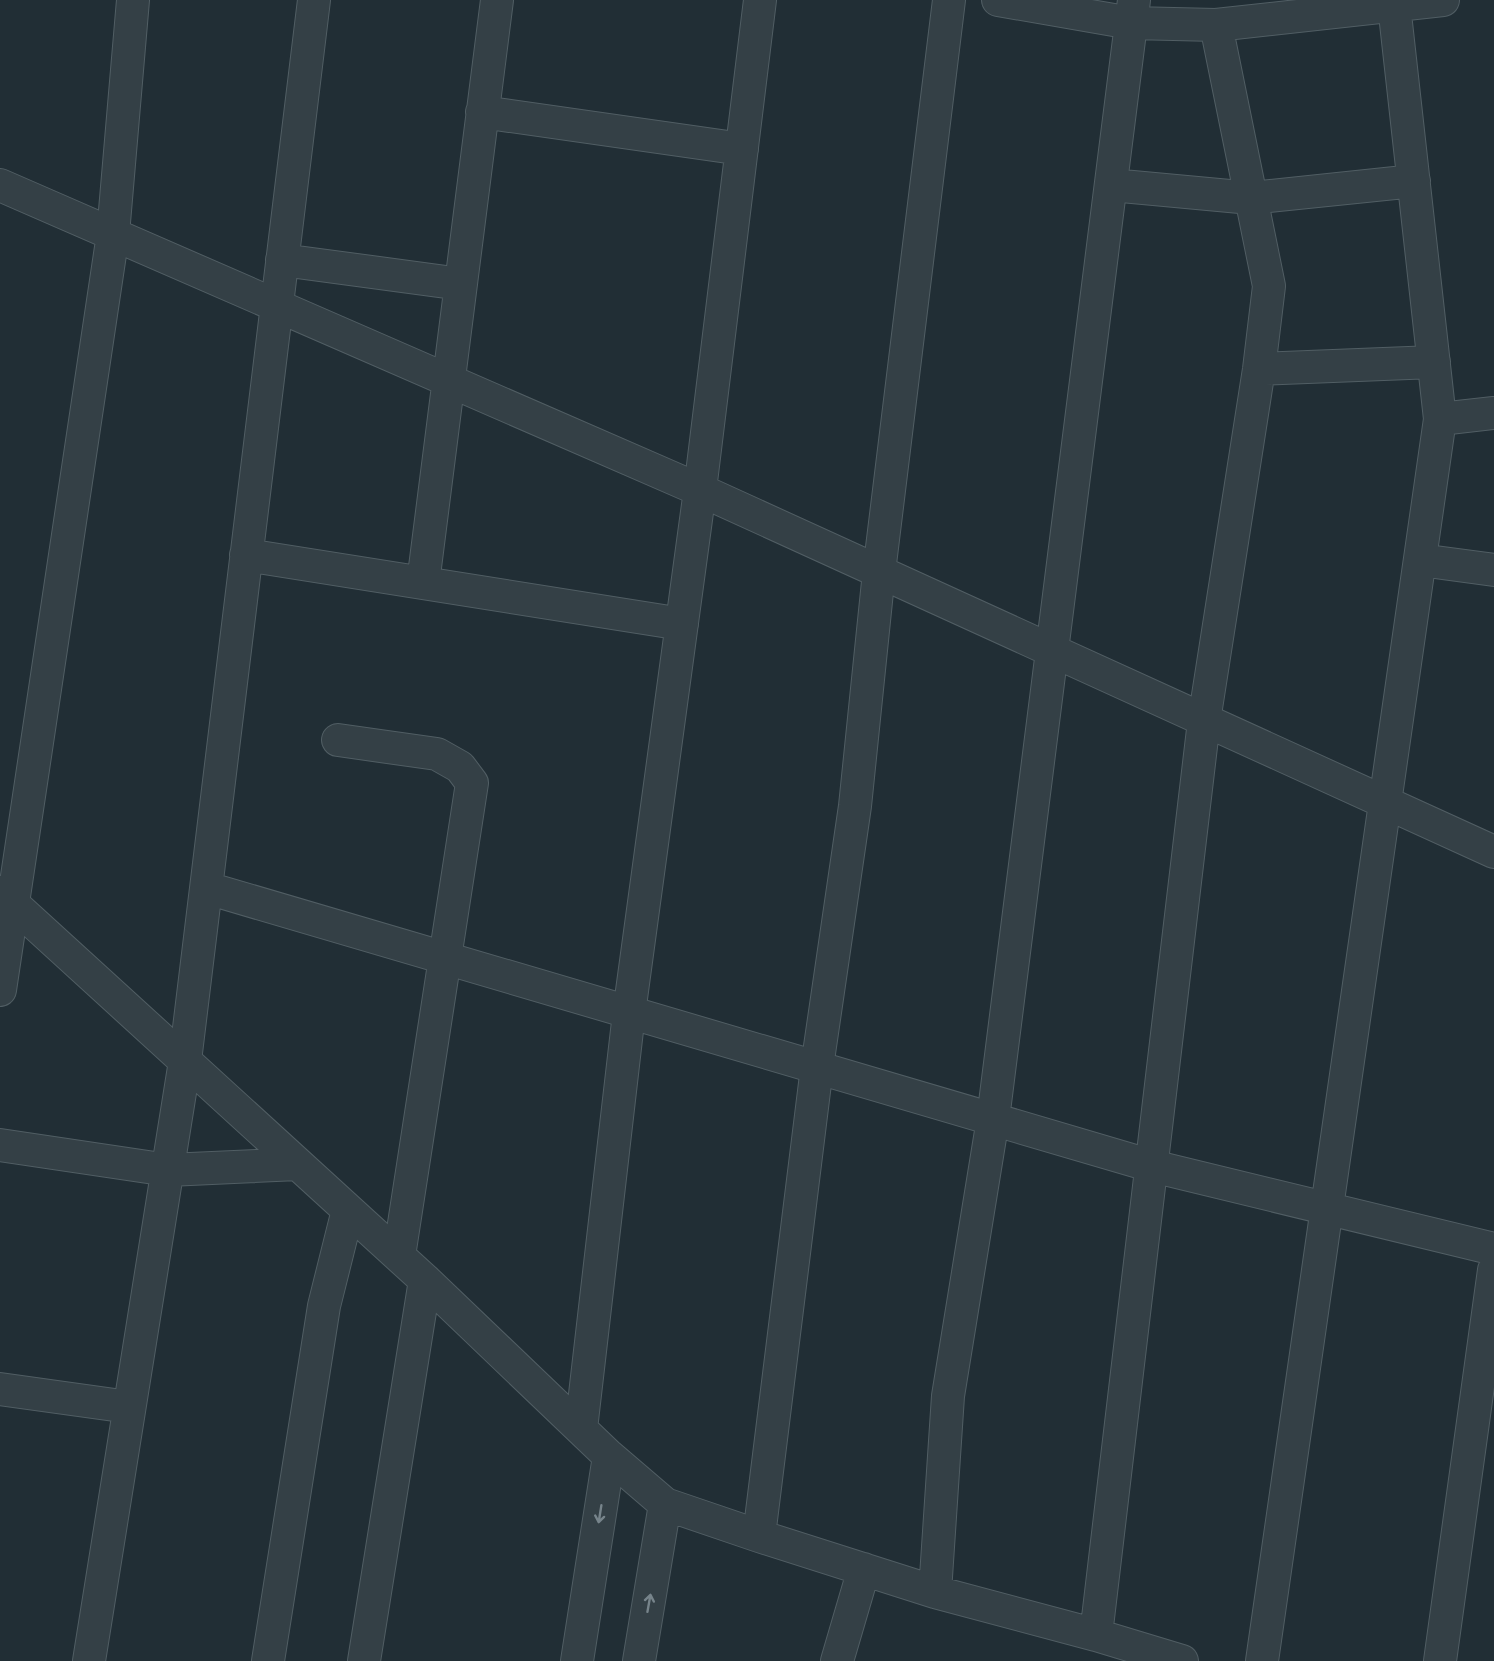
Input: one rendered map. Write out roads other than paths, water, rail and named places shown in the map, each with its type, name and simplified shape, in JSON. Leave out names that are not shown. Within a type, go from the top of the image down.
[{"type":"street","points":[[0,990],[7,898],[113,234],[133,0]]},
{"type":"street","points":[[89,1661],[185,1061],[314,0]]},
{"type":"street","points":[[423,583],[497,0]]},
{"type":"street","points":[[581,1429],[629,1012],[700,490],[760,0]]},
{"type":"street","points":[[759,1536],[817,1067],[855,806],[879,572],[949,0]]},
{"type":"street","points":[[998,0],[1133,12],[1216,24],[1293,8],[1394,5],[1443,0]]},
{"type":"street","points":[[1262,1661],[1440,419],[1394,5]]},
{"type":"street","points":[[935,1592],[948,1396],[993,1119],[1133,12]]},
{"type":"street","points":[[1096,1635],[1204,721],[1269,286],[1216,24]]},
{"type":"street","points":[[482,112],[742,149]]},
{"type":"street","points":[[1111,185],[1251,198],[1413,181]]},
{"type":"street","points":[[0,185],[700,490],[1494,852]]},
{"type":"street","points":[[282,260],[461,284]]},
{"type":"street","points":[[1258,369],[1434,362]]},
{"type":"street","points":[[1440,419],[1494,413]]},
{"type":"street","points":[[246,555],[682,624]]},
{"type":"street","points":[[1420,560],[1494,570]]},
{"type":"street","points":[[338,740],[437,754],[460,767],[472,783],[399,1256]]},
{"type":"street","points":[[207,888],[1152,1166],[1494,1249]]},
{"type":"street","points":[[7,898],[425,1280],[609,1456],[665,1504],[935,1592],[1096,1635],[1182,1661]]},
{"type":"street","points":[[0,1145],[168,1170],[298,1164]]},
{"type":"street","points":[[268,1661],[324,1306],[348,1210]]},
{"type":"street","points":[[1440,1661],[1494,1270]]},
{"type":"street","points":[[364,1661],[425,1280]]},
{"type":"street","points":[[0,1389],[129,1407]]},
{"type":"street","points":[[578,1661],[609,1456]]},
{"type":"street","points":[[639,1661],[665,1504]]},
{"type":"street","points":[[837,1661],[864,1569]]}]
